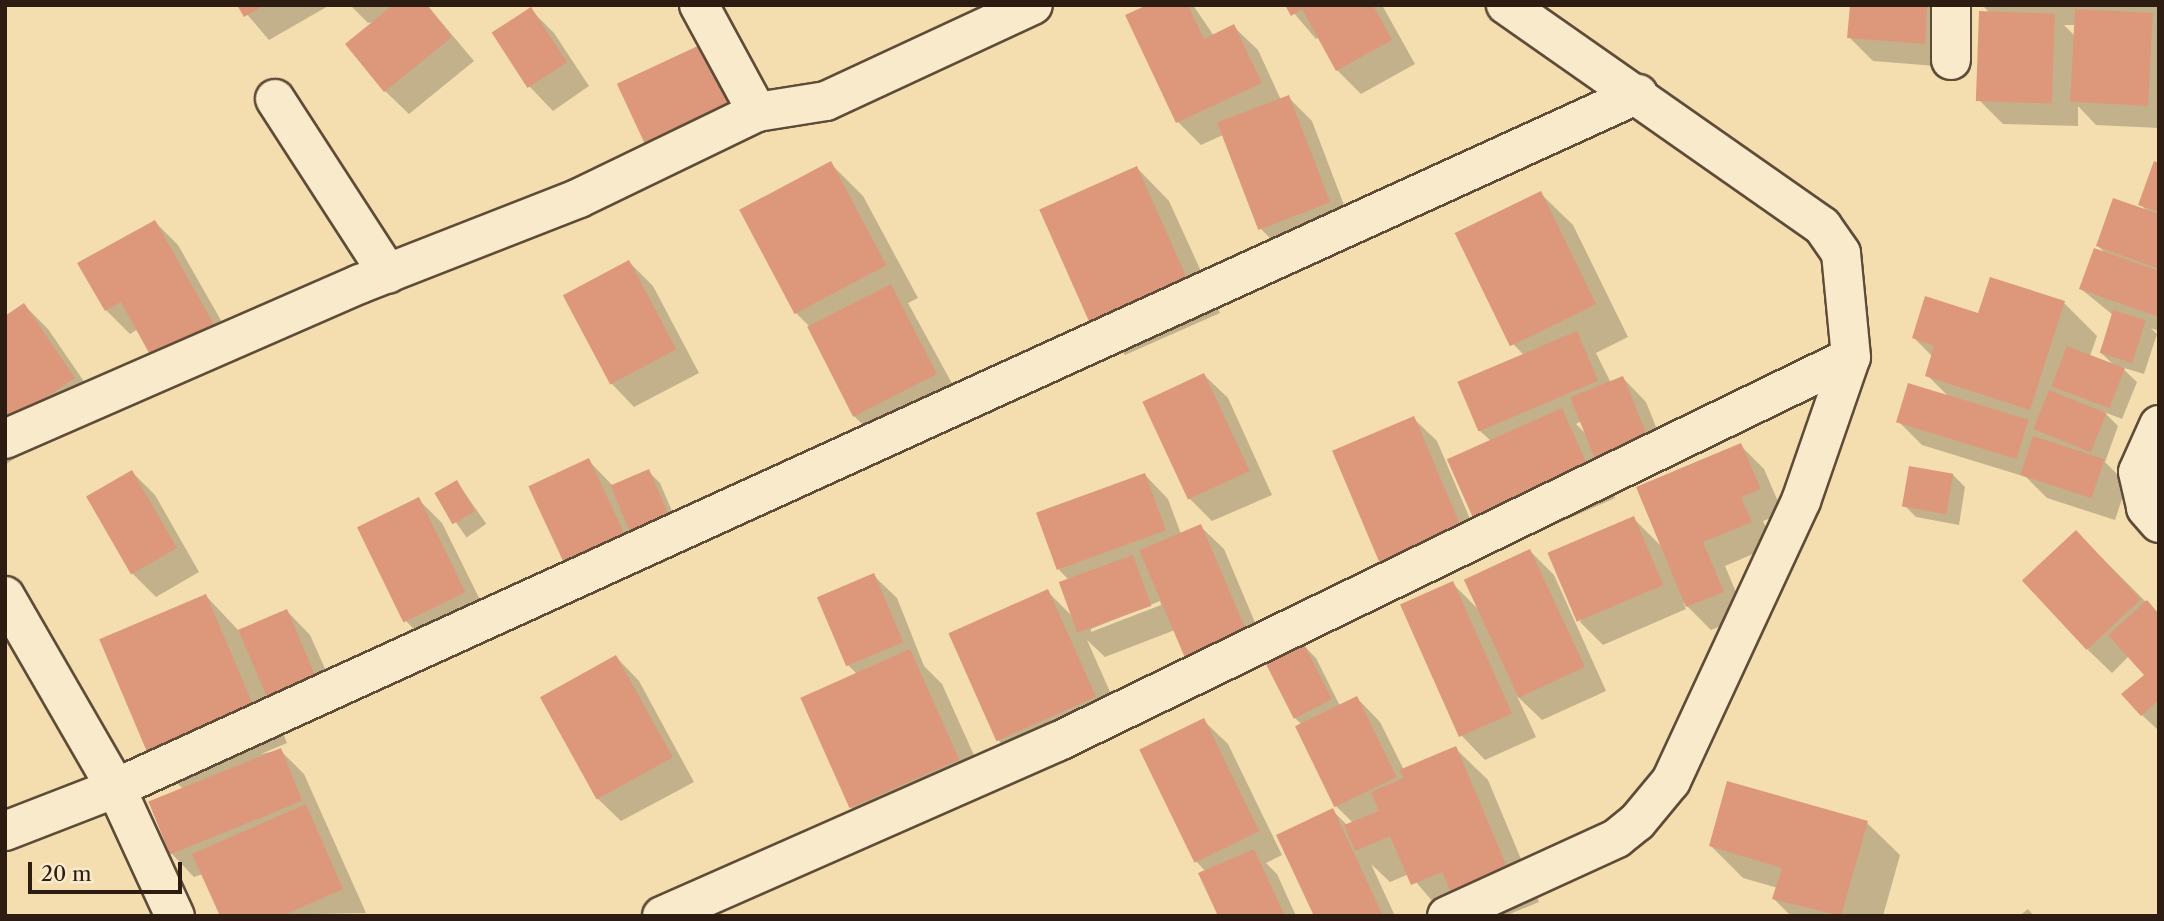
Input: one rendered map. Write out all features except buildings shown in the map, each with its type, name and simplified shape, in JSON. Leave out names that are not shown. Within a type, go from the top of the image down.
[{"type":"street","points":[[699,5],[757,111]]},
{"type":"street","points":[[5,439],[388,274],[579,198],[757,111],[826,102],[1033,5]]},
{"type":"street","points":[[1447,916],[1616,838],[1651,807],[1671,781],[1801,501],[1851,357],[1840,253],[1822,226],[1638,94],[1506,5]]},
{"type":"street","points":[[1951,5],[1951,60]]},
{"type":"street","points":[[5,831],[116,788],[1638,94]]},
{"type":"street","points":[[275,99],[388,274]]},
{"type":"street","points":[[662,916],[1057,742],[1851,357]]},
{"type":"street","points":[[2159,425],[2138,472],[2146,508],[2159,523]]},
{"type":"street","points":[[5,596],[116,788],[175,916]]}]
